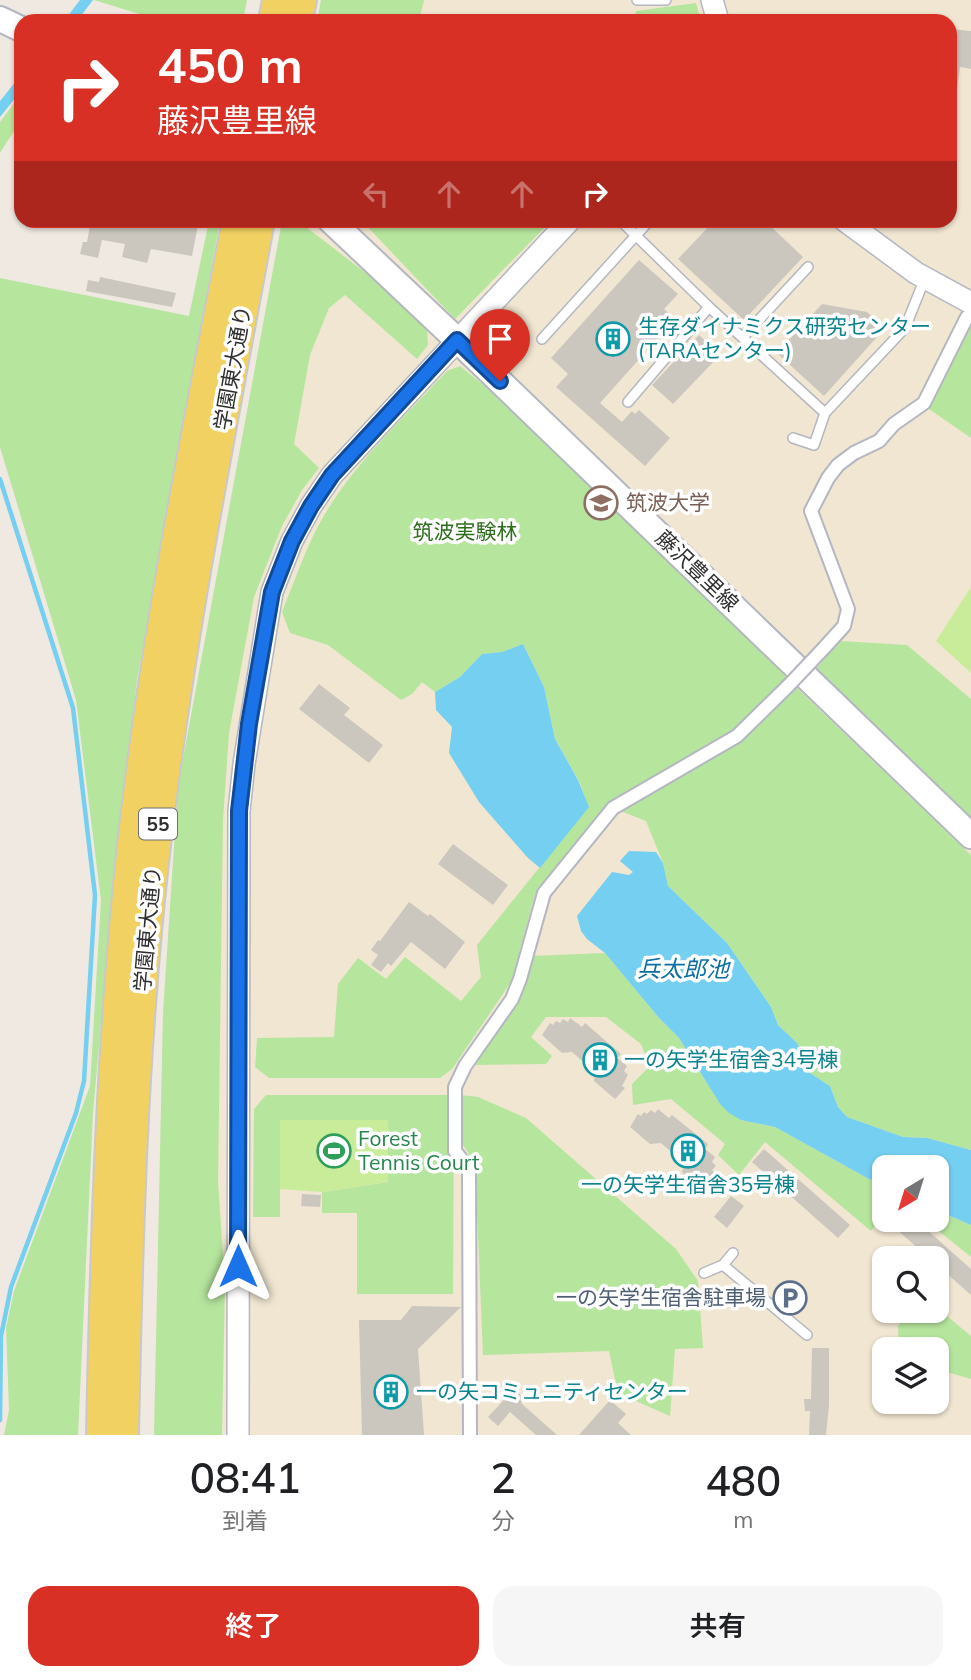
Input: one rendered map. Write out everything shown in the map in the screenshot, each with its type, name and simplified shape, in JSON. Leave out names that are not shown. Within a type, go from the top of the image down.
[{"type":"main road","name":"学園東大通り","points":[[102,1435],[110,1131],[132,846],[171,580],[236,228]]},
{"type":"main road","name":"学園東大通り","points":[[124,1435],[131,1141],[155,850],[176,691],[259,228]]},
{"type":"main road","name":"藤沢豊里線","points":[[338,228],[971,836]]},
{"type":"street","points":[[238,1435],[239,811],[272,592],[282,563],[311,506],[332,475],[562,228]]},
{"type":"street","points":[[470,1435],[469,1169],[455,1151],[455,1087],[465,1066],[512,999],[544,893],[613,808],[737,736],[844,626],[848,609],[811,511],[838,465],[854,453],[879,441],[894,424],[924,404],[969,310],[854,228]]},
{"type":"lane","points":[[637,0],[666,0]]},
{"type":"lane","points":[[628,228],[709,307],[825,413]]},
{"type":"lane","points":[[542,339],[643,228]]},
{"type":"lane","points":[[743,337],[808,267]]},
{"type":"lane","points":[[793,438],[814,445],[825,413],[905,328],[925,278]]},
{"type":"lane","points":[[628,402],[709,307]]},
{"type":"lane","points":[[704,1273],[723,1265],[733,1253]]},
{"type":"lane","points":[[723,1265],[807,1335]]},
{"type":"shaded area","name":"筑波大学","points":[[325,0],[971,0],[971,1435],[154,1435],[163,1013],[178,786],[281,228],[957,228],[957,14],[322,14]]},
{"type":"green space","points":[[94,0],[247,0],[244,14],[139,14]]},
{"type":"green space","points":[[321,0],[424,0],[421,14],[318,14]]},
{"type":"green space","points":[[696,3],[699,14],[635,14],[636,11]]},
{"type":"green space","points":[[14,103],[14,131],[0,153],[0,122]]},
{"type":"green space","points":[[208,228],[219,228],[137,680],[113,890],[93,1113],[78,1435],[4,1435],[9,1410],[6,1328],[14,1291],[90,1086],[101,900],[76,700],[0,447],[0,278],[189,316]]},
{"type":"green space","points":[[281,228],[307,228],[379,283],[427,330],[428,345],[417,359],[345,295],[329,308],[310,355],[294,444],[319,468],[302,490],[282,526],[254,597],[229,733],[223,820],[218,1182],[225,1284],[222,1435],[154,1435],[163,1013],[178,786]]},
{"type":"green space","points":[[369,228],[544,228],[455,319]]},
{"type":"green space","points":[[969,324],[971,438],[929,409],[935,385]]},
{"type":"green space","name":"筑波実験林","points":[[460,366],[530,423],[802,693],[971,855],[971,1150],[927,1138],[903,1137],[847,1117],[838,1107],[830,1086],[810,1073],[806,1058],[797,1043],[778,1025],[771,1007],[727,943],[668,886],[663,863],[646,821],[613,808],[604,811],[535,894],[511,982],[452,1069],[440,1078],[269,1078],[255,1067],[257,1038],[334,1037],[338,984],[358,958],[386,979],[405,957],[461,1001],[481,977],[477,945],[588,807],[580,783],[555,739],[544,687],[523,644],[502,652],[482,654],[460,677],[435,692],[422,682],[412,694],[401,700],[328,645],[290,633],[282,612],[314,533],[354,472],[447,371]]},
{"type":"green space","points":[[971,587],[971,673],[936,641]]},
{"type":"green space","points":[[840,641],[907,645],[971,699],[971,819],[815,670]]},
{"type":"green space","points":[[605,953],[679,1038],[720,1104],[741,1120],[775,1127],[872,1179],[872,1230],[765,1142],[739,1175],[718,1155],[725,1144],[671,1099],[633,1105],[632,1084],[650,1066],[641,1044],[606,1017],[546,1017],[531,1037],[552,1056],[546,1064],[475,1065],[473,1063],[508,1015],[525,985],[531,956]]},
{"type":"green space","points":[[266,1095],[454,1095],[453,1294],[357,1294],[357,1213],[322,1213],[322,1192],[388,1182],[280,1120],[280,1217],[253,1217],[254,1109]]},
{"type":"green space","points":[[461,1095],[478,1097],[526,1118],[676,1249],[698,1281],[703,1348],[675,1349],[670,1416],[618,1393],[609,1351],[483,1355],[475,1163],[463,1145]]},
{"type":"green space","name":"Forest Tennis Court","points":[[280,1120],[388,1120],[388,1182],[322,1192],[280,1189]]},
{"type":"green space","points":[[949,1216],[971,1225],[971,1257],[940,1232],[949,1232]]},
{"type":"green space","points":[[949,1318],[971,1336],[971,1379],[949,1373],[949,1337],[898,1337],[900,1323],[949,1323]]},
{"type":"water","points":[[80,0],[93,0],[82,14],[69,14]]},
{"type":"water","points":[[14,84],[14,100],[0,117],[0,101]]},
{"type":"water","points":[[523,644],[544,687],[555,739],[578,780],[589,807],[540,868],[479,802],[449,753],[452,727],[436,710],[435,692],[460,677],[482,654],[502,652]]},
{"type":"water","name":"兵太郎池","points":[[629,851],[656,852],[663,863],[668,886],[727,943],[771,1007],[778,1025],[797,1043],[806,1058],[810,1073],[830,1086],[838,1107],[847,1117],[903,1137],[927,1138],[971,1150],[971,1225],[949,1216],[949,1155],[872,1155],[872,1179],[869,1179],[775,1127],[741,1120],[720,1104],[679,1038],[605,953],[581,931],[577,916],[612,872],[629,875],[633,872],[620,861]]},
{"type":"building","points":[[957,30],[971,31],[971,69],[960,67],[957,89]]},
{"type":"building","points":[[90,228],[197,228],[192,256],[151,249],[147,263],[122,257],[125,244],[102,240],[98,258],[80,254],[83,242],[87,242]]},
{"type":"building","name":"生存ダイナミクス研究センター (TARAセンター)","points":[[707,228],[772,228],[803,257],[744,320],[678,259]]},
{"type":"building","name":"生存ダイナミクス研究センター (TARAセンター)","points":[[639,260],[678,294],[664,309],[675,319],[600,403],[622,422],[632,411],[635,414],[639,410],[670,438],[645,466],[556,387],[568,374],[551,358]]},
{"type":"building","points":[[100,277],[176,293],[172,307],[86,291],[88,280],[99,282]]},
{"type":"building","points":[[822,304],[867,312],[885,328],[824,396],[777,353]]},
{"type":"building","points":[[699,335],[720,355],[673,404],[652,385]]},
{"type":"building","points":[[319,684],[350,708],[344,715],[383,745],[369,763],[299,709]]},
{"type":"building","points":[[453,844],[508,885],[493,905],[438,864]]},
{"type":"building","points":[[409,902],[428,916],[430,914],[465,942],[445,969],[411,942],[391,966],[388,963],[381,972],[371,965],[378,955],[371,950]]},
{"type":"building","name":"一の矢学生宿舎34号棟","points":[[570,1018],[582,1027],[585,1023],[621,1054],[617,1058],[627,1066],[624,1071],[628,1075],[622,1086],[625,1088],[615,1099],[594,1081],[595,1072],[572,1052],[562,1053],[542,1035],[550,1023],[560,1023],[563,1019],[568,1022]]},
{"type":"building","name":"一の矢学生宿舎35号棟","points":[[658,1109],[669,1118],[672,1115],[708,1144],[705,1149],[715,1157],[712,1162],[716,1166],[710,1177],[713,1179],[703,1190],[682,1172],[684,1163],[661,1143],[650,1144],[630,1127],[638,1114],[641,1116],[651,1110],[655,1113]]},
{"type":"building","points":[[764,1149],[850,1225],[838,1238],[752,1162]]},
{"type":"building","points":[[302,1194],[321,1195],[320,1207],[301,1206]]},
{"type":"building","points":[[731,1196],[744,1206],[727,1228],[714,1217]]},
{"type":"building","points":[[900,1232],[929,1232],[945,1246],[915,1246]]},
{"type":"building","points":[[949,1249],[971,1269],[971,1295],[949,1276]]},
{"type":"building","name":"一の矢コミュニティセンター","points":[[412,1306],[461,1307],[418,1349],[424,1435],[362,1435],[359,1320],[401,1320]]},
{"type":"building","points":[[812,1348],[829,1348],[826,1435],[809,1435],[810,1411],[805,1411],[804,1399],[811,1399]]},
{"type":"building","points":[[514,1389],[525,1399],[521,1403],[557,1435],[536,1435],[510,1412],[498,1426],[488,1417]]},
{"type":"building","points":[[610,1400],[626,1414],[618,1423],[631,1435],[579,1435]]},
{"type":"waterway","points":[[0,479],[73,708],[95,895],[84,1081],[76,1113],[11,1287],[1,1336],[0,1420]]},
{"type":"place","name":"生存ダイナミクス研究センター (TARAセンター)","points":[[613,339]]},
{"type":"place","name":"筑波大学","points":[[601,503]]},
{"type":"place","name":"一の矢学生宿舎34号棟","points":[[600,1060]]},
{"type":"place","name":"Forest Tennis Court","points":[[334,1151]]},
{"type":"place","name":"一の矢学生宿舎35号棟","points":[[688,1151]]},
{"type":"place","name":"一の矢学生宿舎駐車場","points":[[790,1298]]},
{"type":"place","name":"一の矢コミュニティセンター","points":[[391,1392]]},
{"type":"route","points":[[238,1266],[239,811],[249,724],[272,592],[292,541],[332,475],[457,340],[500,381]]}]
